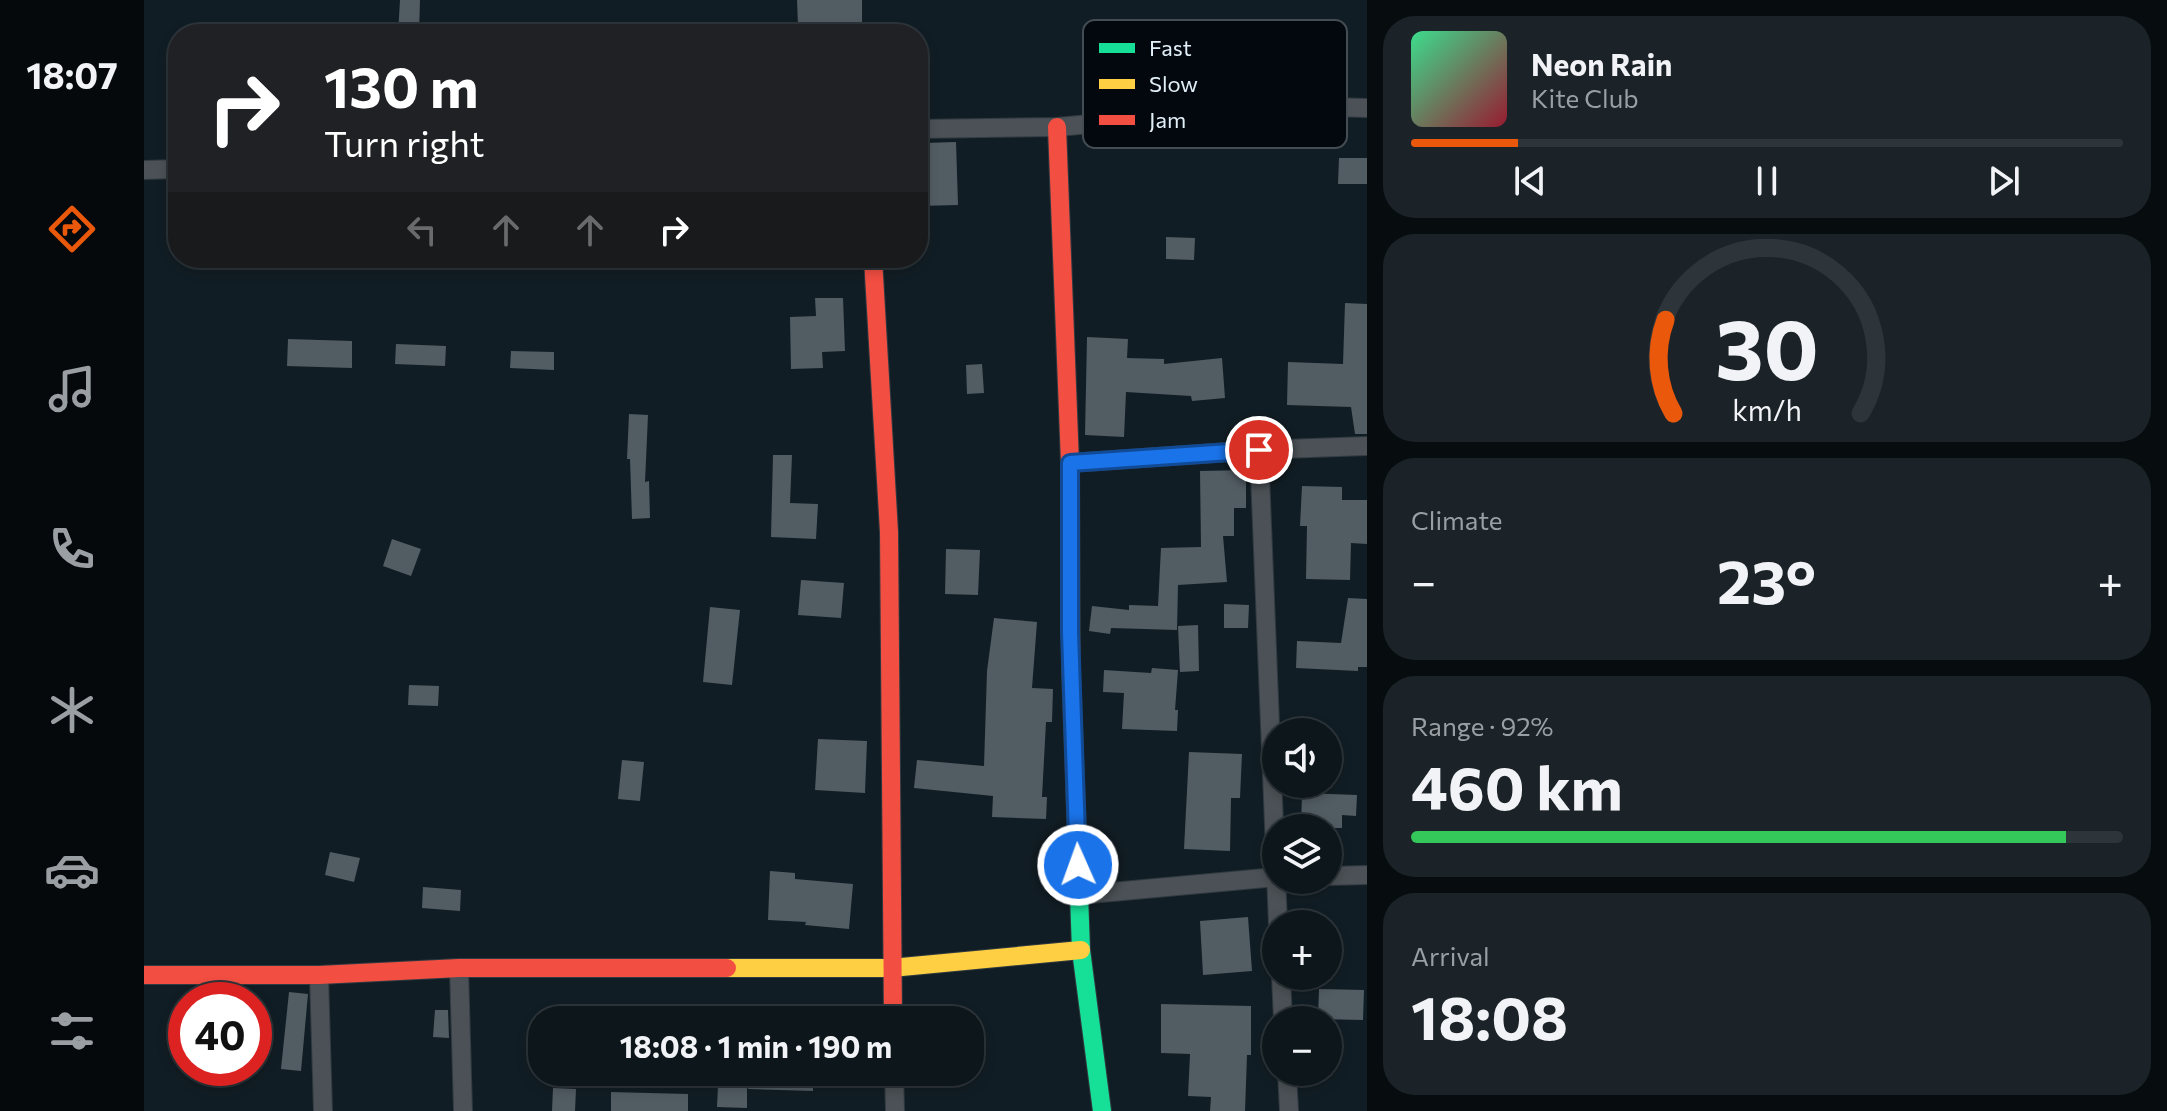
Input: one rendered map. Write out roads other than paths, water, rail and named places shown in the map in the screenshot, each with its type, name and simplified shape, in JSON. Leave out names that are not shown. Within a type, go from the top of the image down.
[{"type":"street","points":[[1347,107],[1367,108]]},
{"type":"street","points":[[928,129],[1083,125]]},
{"type":"street","points":[[1057,127],[1070,463],[1070,632],[1081,950],[1102,1111]]},
{"type":"street","points":[[144,170],[168,169]]},
{"type":"street","points":[[874,268],[889,532],[892,1006]]},
{"type":"street","points":[[1070,463],[1367,446]]},
{"type":"street","points":[[1259,450],[1273,814]]},
{"type":"street","points":[[1342,876],[1367,875]]},
{"type":"street","points":[[1079,895],[1262,878]]},
{"type":"street","points":[[144,975],[319,975],[459,968],[891,968],[1081,950]]},
{"type":"street","points":[[459,968],[463,1111]]},
{"type":"street","points":[[319,975],[323,1111]]},
{"type":"street","points":[[894,1086],[895,1111]]},
{"type":"street","points":[[1288,1086],[1289,1111]]}]
